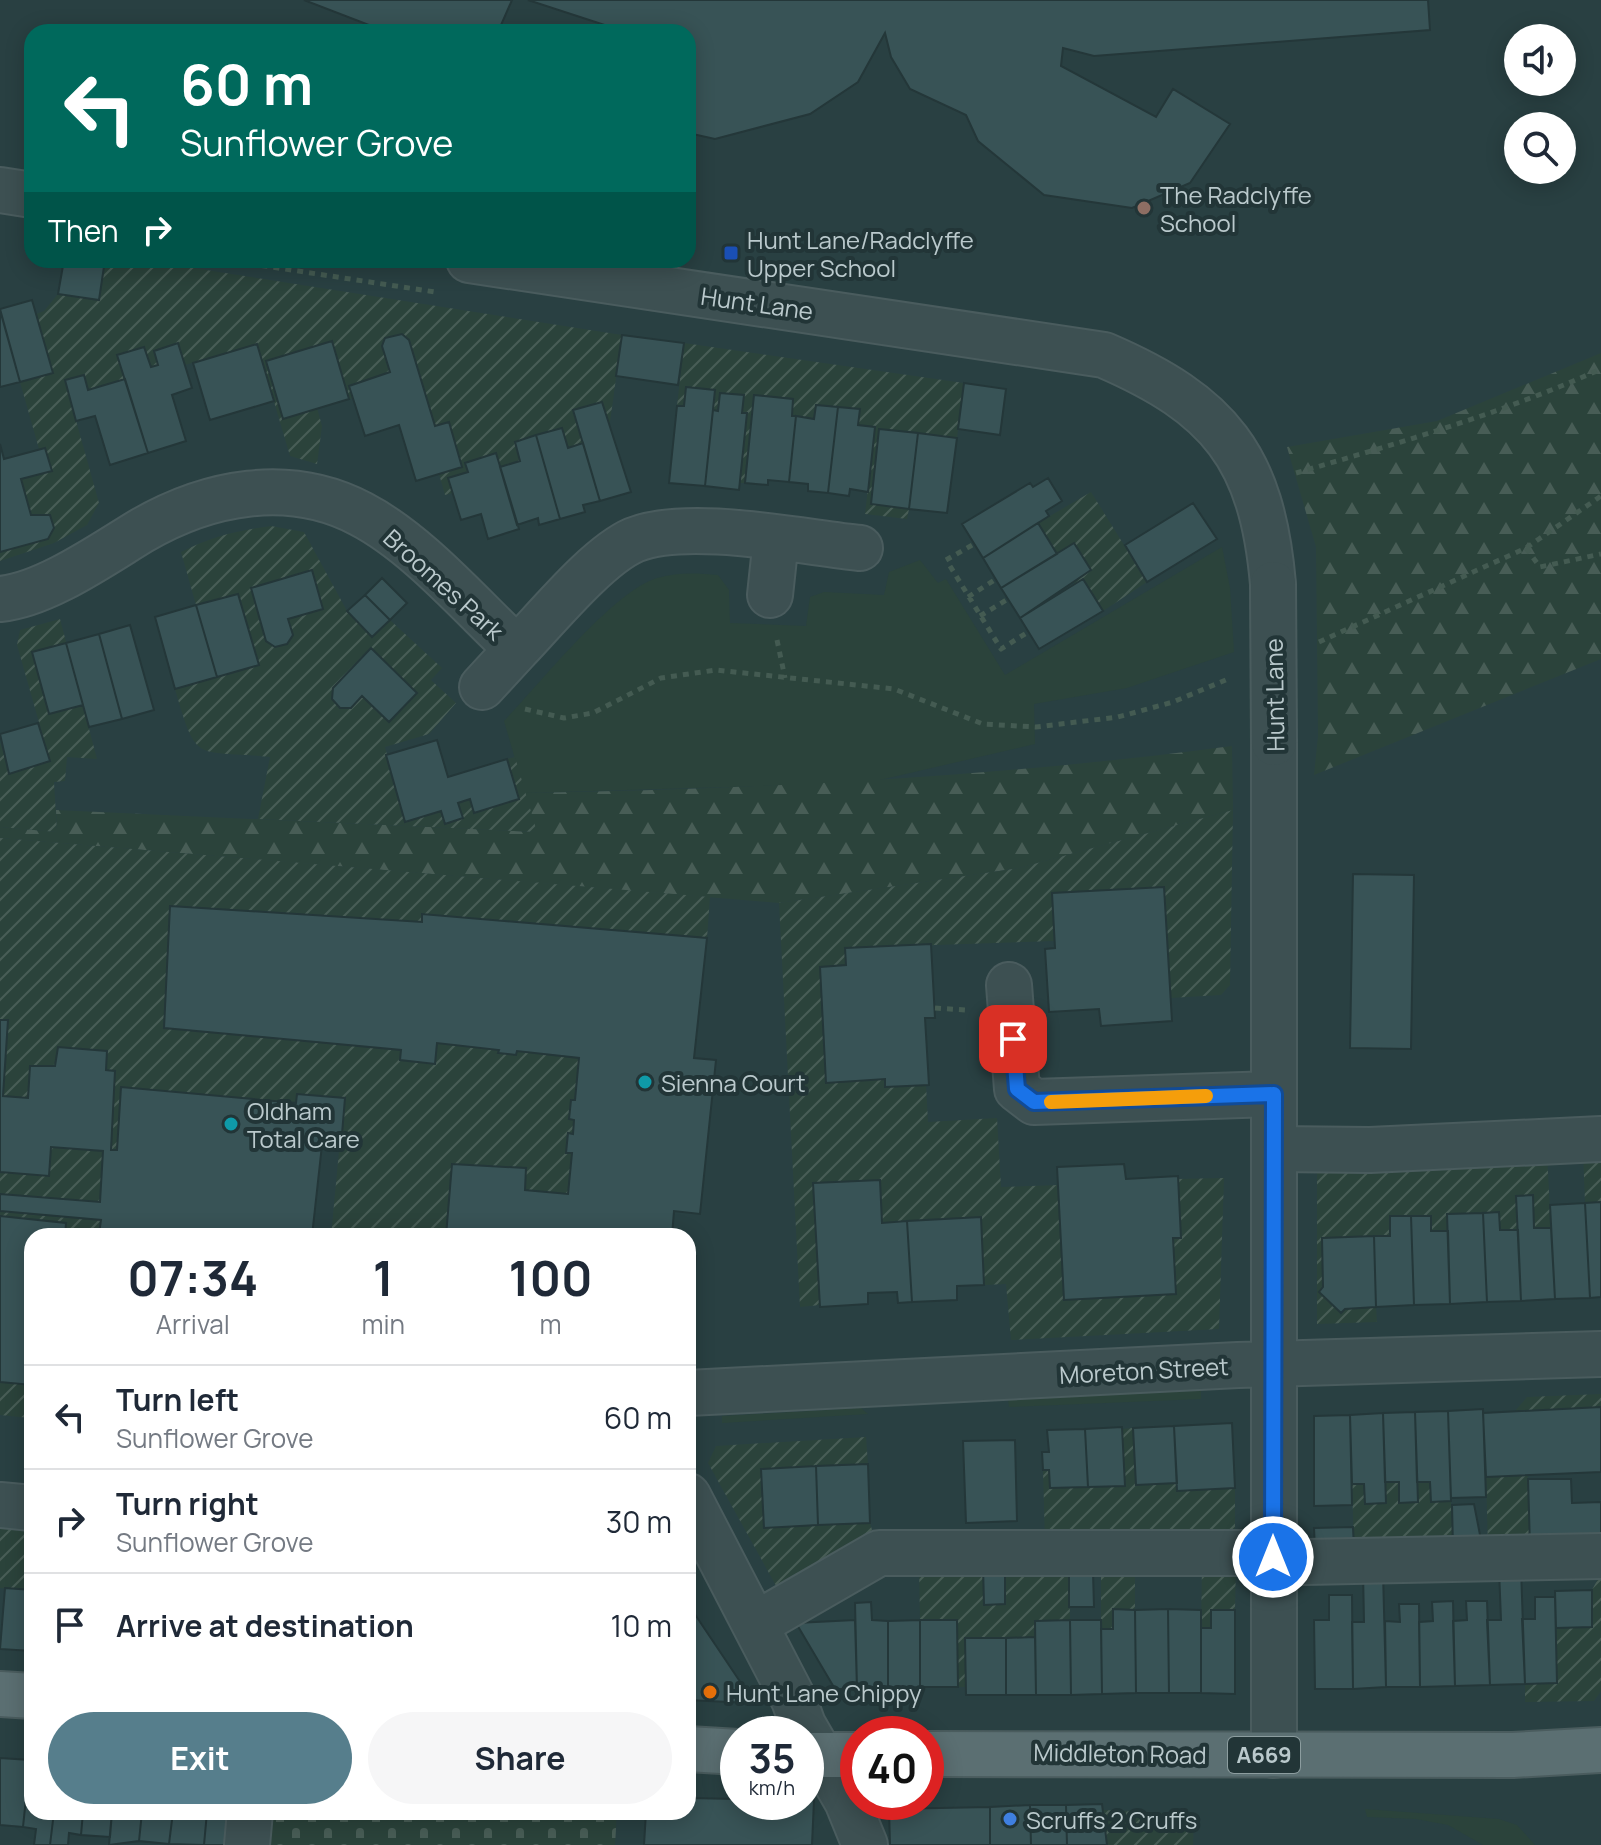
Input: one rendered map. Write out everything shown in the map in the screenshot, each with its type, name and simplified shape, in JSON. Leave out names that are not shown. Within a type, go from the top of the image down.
[{"type":"main road","points":[[0,1694],[24,1696]]},
{"type":"main road","points":[[696,1749],[720,1751]]},
{"type":"main road","name":"Middleton Road","points":[[944,1754],[1513,1755],[1601,1750]]},
{"type":"street","points":[[0,190],[24,194]]},
{"type":"street","name":"Hunt Lane","points":[[579,268],[647,273],[1104,355],[1158,378],[1198,405],[1233,448],[1260,501],[1268,531],[1273,584],[1274,1755]]},
{"type":"street","name":"Broomes Park","points":[[0,599],[60,578],[199,502],[244,493],[285,493],[361,514],[400,540],[496,672],[593,570],[631,541],[653,534],[709,531],[860,548]]},
{"type":"street","points":[[770,595],[776,539]]},
{"type":"street","points":[[1009,985],[1017,1089],[1034,1102],[1274,1094]]},
{"type":"street","points":[[1275,1149],[1370,1150],[1601,1139]]},
{"type":"street","name":"Moreton Street","points":[[696,1393],[1601,1354]]},
{"type":"street","points":[[0,1505],[24,1507]]},
{"type":"street","points":[[696,1531],[702,1557],[756,1624],[803,1725],[829,1756],[865,1845]]},
{"type":"street","points":[[756,1624],[879,1553],[1242,1553],[1305,1562],[1601,1556]]},
{"type":"street","points":[[247,1845],[249,1820]]},
{"type":"path","points":[[1286,475],[1402,443],[1561,387],[1601,369]]},
{"type":"path","points":[[1304,648],[1526,548],[1601,496]]},
{"type":"path","points":[[974,544],[948,563],[968,597],[1001,649],[1028,632]]},
{"type":"path","points":[[1526,548],[1540,567],[1601,554]]},
{"type":"path","points":[[968,597],[996,579]]},
{"type":"path","points":[[980,616],[1008,599]]},
{"type":"path","points":[[496,672],[530,713],[564,718],[593,713],[661,678],[716,670],[894,689],[983,724],[1036,727],[1118,717],[1173,702],[1232,678]]},
{"type":"green space","points":[[104,268],[193,268],[622,335],[610,422],[607,423],[601,402],[574,410],[583,443],[568,448],[536,435],[515,442],[520,461],[500,467],[495,453],[465,462],[468,472],[448,478],[453,493],[445,495],[439,474],[462,467],[435,426],[410,340],[402,334],[385,338],[390,372],[349,385],[353,398],[317,408],[322,426],[317,464],[290,456],[257,344],[185,365],[178,343],[154,351],[158,365],[151,367],[144,347],[118,355],[125,379],[88,390],[83,375],[65,381],[99,503],[87,525],[54,543],[0,561],[0,552],[48,539],[54,528],[50,515],[31,515],[21,479],[52,471],[45,448],[39,449],[20,382],[53,372],[36,314],[44,311],[58,294],[98,300]]},
{"type":"green space","points":[[684,343],[964,383],[957,438],[879,429],[871,504],[909,509],[907,519],[865,514],[875,428],[858,425],[860,409],[816,405],[814,419],[792,416],[793,399],[755,395],[745,483],[740,483],[747,413],[742,413],[744,395],[720,393],[718,411],[713,410],[715,390],[686,387],[684,406],[677,406]]},
{"type":"green space","points":[[1601,353],[1601,659],[1314,775],[1318,736],[1316,547],[1287,447],[1437,421]]},
{"type":"green space","points":[[1091,492],[1147,582],[1103,611],[1083,580],[1075,584],[1073,581],[1073,543],[1057,554],[1038,523]]},
{"type":"green space","points":[[271,526],[304,532],[347,611],[372,636],[390,620],[442,668],[431,680],[456,703],[429,734],[385,747],[405,822],[441,811],[446,824],[462,818],[458,803],[470,799],[507,759],[515,757],[537,832],[258,819],[270,757],[203,749],[189,731],[175,689],[259,665],[239,594],[196,605],[181,552],[213,538]],"holes":[[[312,571],[323,609],[288,619],[292,635],[287,644],[275,647],[266,640],[251,588]]]},
{"type":"green space","points":[[1222,547],[1230,588],[1234,652],[1127,688],[1034,704],[1035,744],[867,783],[525,793],[504,721],[598,620],[639,586],[657,578],[687,574],[718,575],[729,590],[730,623],[806,626],[810,597],[824,592],[884,595],[889,572],[920,560],[938,583],[946,579],[1005,675]]},
{"type":"green space","points":[[60,619],[97,759],[67,757],[65,781],[54,782],[57,832],[0,827],[0,742],[10,774],[50,761],[17,645],[20,630]]},
{"type":"green space","points":[[1232,746],[1233,810],[1019,868],[779,903],[0,838],[0,827],[57,832],[56,810],[536,832],[525,793],[879,780],[1056,766]]},
{"type":"green space","points":[[1233,810],[1230,985],[1221,995],[1170,998],[1163,887],[1052,893],[1054,941],[846,948],[846,965],[820,967],[826,1082],[885,1079],[926,1084],[928,1122],[997,1118],[1001,1187],[1059,1185],[1065,1300],[1176,1294],[1173,1238],[1181,1237],[1178,1179],[1224,1178],[1219,1329],[1011,1340],[1006,1284],[984,1285],[981,1217],[882,1223],[879,1180],[813,1184],[820,1305],[800,1307],[779,903],[1019,868]]},
{"type":"green space","points":[[0,838],[710,897],[707,938],[423,914],[422,922],[171,906],[164,1028],[401,1050],[400,1060],[434,1064],[437,1043],[499,1050],[499,1053],[515,1055],[517,1051],[579,1058],[575,1100],[571,1100],[569,1118],[574,1120],[573,1134],[567,1133],[566,1153],[572,1153],[568,1194],[525,1190],[526,1168],[452,1165],[447,1228],[332,1228],[344,1098],[297,1094],[296,1103],[121,1087],[117,1150],[111,1150],[115,1071],[106,1070],[106,1051],[58,1047],[55,1066],[30,1066],[28,1098],[3,1096],[8,1021],[0,1020]]},
{"type":"green space","points":[[51,1147],[103,1151],[100,1202],[0,1194],[0,1172],[49,1176]]},
{"type":"green space","points":[[1601,1151],[1601,1202],[1585,1203],[1583,1152]]},
{"type":"green space","points":[[1547,1154],[1551,1228],[1534,1228],[1532,1195],[1516,1196],[1518,1230],[1500,1230],[1499,1212],[1447,1214],[1448,1231],[1431,1231],[1430,1216],[1390,1216],[1390,1236],[1322,1238],[1323,1287],[1319,1293],[1341,1313],[1345,1309],[1376,1307],[1377,1322],[1317,1324],[1317,1168]]},
{"type":"green space","points":[[0,1211],[101,1220],[100,1228],[66,1228],[66,1223],[0,1216]]},
{"type":"green space","points":[[0,1382],[24,1384],[24,1417],[0,1415]]},
{"type":"green space","points":[[1201,1390],[1201,1399],[1009,1407],[1008,1400]]},
{"type":"green space","points":[[1601,1394],[1601,1407],[1515,1411],[1527,1397]]},
{"type":"green space","points":[[861,1408],[868,1414],[722,1423],[722,1416]]},
{"type":"green space","points":[[1133,1428],[1136,1484],[1177,1483],[1178,1491],[1235,1488],[1235,1542],[1045,1542],[1043,1470],[1049,1470],[1050,1488],[1125,1486],[1122,1429]]},
{"type":"green space","points":[[866,1437],[868,1464],[764,1527],[870,1523],[875,1540],[780,1593],[708,1463],[716,1446]]},
{"type":"green space","points":[[1528,1476],[1530,1546],[1488,1547],[1486,1477]]},
{"type":"green space","points":[[1385,1482],[1399,1482],[1400,1503],[1418,1502],[1417,1482],[1430,1482],[1431,1502],[1451,1501],[1453,1548],[1354,1549],[1352,1484],[1364,1484],[1365,1504]]},
{"type":"green space","points":[[0,1523],[24,1525],[24,1590],[0,1588]]},
{"type":"green space","points":[[1101,1564],[1135,1564],[1135,1610],[1113,1609],[1113,1629],[1101,1629]]},
{"type":"green space","points":[[1069,1565],[1070,1620],[1035,1621],[1035,1637],[966,1638],[966,1687],[958,1687],[957,1620],[920,1620],[919,1567],[983,1566],[984,1605],[1005,1604],[1005,1566]]},
{"type":"green space","points":[[1202,1565],[1236,1565],[1235,1610],[1211,1610],[1211,1628],[1201,1628]]},
{"type":"green space","points":[[1601,1573],[1601,1691],[1594,1701],[1525,1702],[1525,1684],[1557,1683],[1556,1628],[1592,1627],[1592,1590]]},
{"type":"green space","points":[[1102,1804],[1104,1810],[1194,1815],[1193,1845],[1107,1845]]},
{"type":"green space","points":[[1365,1809],[1499,1819],[1517,1825],[1535,1845],[1483,1845],[1448,1825],[1416,1819],[1367,1817]]},
{"type":"green space","points":[[264,1820],[617,1820],[615,1845],[262,1845]]},
{"type":"building","points":[[304,0],[512,0],[502,24],[366,24]]},
{"type":"building","points":[[528,0],[1428,0],[1430,30],[1094,56],[1063,48],[1061,66],[1156,117],[1173,89],[1230,124],[1190,183],[1132,208],[1044,195],[978,141],[966,115],[910,89],[891,57],[885,33],[858,82],[810,114],[715,139],[696,135],[696,24],[602,24]]},
{"type":"building","points":[[63,268],[104,268],[99,300],[58,294]]},
{"type":"building","points":[[32,300],[53,373],[20,382],[0,309]]},
{"type":"building","points":[[0,310],[20,382],[0,387]]},
{"type":"building","points":[[402,334],[409,340],[435,426],[449,422],[462,467],[416,481],[399,425],[365,436],[349,386],[390,372],[382,346],[385,338]]},
{"type":"building","points":[[622,335],[684,343],[678,385],[616,376]]},
{"type":"building","points":[[332,341],[349,399],[283,419],[266,361]]},
{"type":"building","points":[[178,343],[192,388],[172,395],[186,441],[148,453],[117,355],[144,347],[151,367],[158,365],[154,351]]},
{"type":"building","points":[[257,344],[274,401],[210,420],[193,363]]},
{"type":"building","points":[[84,375],[88,390],[125,379],[148,453],[110,465],[95,416],[76,421],[65,380]]},
{"type":"building","points":[[964,383],[1006,389],[1000,435],[958,429]]},
{"type":"building","points":[[686,387],[715,390],[705,486],[669,483],[677,406],[684,406]]},
{"type":"building","points":[[720,393],[744,395],[742,413],[747,413],[739,490],[705,486],[713,410],[718,411]]},
{"type":"building","points":[[754,395],[793,399],[792,416],[796,416],[789,482],[768,480],[768,485],[745,483]]},
{"type":"building","points":[[602,402],[631,492],[600,501],[573,410]]},
{"type":"building","points":[[816,405],[838,407],[828,493],[808,491],[808,484],[789,482],[796,416],[814,419]]},
{"type":"building","points":[[838,407],[860,409],[858,425],[875,427],[868,492],[850,489],[849,496],[828,493]]},
{"type":"building","points":[[562,428],[568,448],[583,443],[600,501],[583,505],[585,512],[560,519],[536,435]]},
{"type":"building","points":[[879,429],[918,433],[909,509],[871,504]]},
{"type":"building","points":[[918,433],[957,438],[947,513],[909,509]]},
{"type":"building","points":[[536,435],[560,519],[539,525],[538,518],[517,525],[500,467],[520,461],[515,442]]},
{"type":"building","points":[[0,444],[4,459],[45,448],[52,471],[21,479],[31,515],[50,515],[54,528],[48,539],[0,552]]},
{"type":"building","points":[[496,453],[519,529],[488,539],[481,514],[461,520],[448,478],[468,472],[465,463]]},
{"type":"building","points":[[1048,478],[1062,501],[1046,511],[1049,516],[983,558],[962,524],[1030,483],[1033,487]]},
{"type":"building","points":[[1193,503],[1217,539],[1147,582],[1125,545]]},
{"type":"building","points":[[1038,523],[1057,554],[1001,588],[983,558]]},
{"type":"building","points":[[1074,543],[1091,570],[1020,618],[1001,588]]},
{"type":"building","points":[[312,570],[323,609],[288,619],[293,635],[287,644],[275,647],[266,641],[251,588]]},
{"type":"building","points":[[382,578],[407,603],[390,620],[365,595]]},
{"type":"building","points":[[1083,579],[1103,611],[1039,649],[1020,618]]},
{"type":"building","points":[[238,594],[259,665],[217,677],[196,605]]},
{"type":"building","points":[[365,595],[390,620],[372,637],[347,611]]},
{"type":"building","points":[[196,605],[217,677],[175,689],[155,617]]},
{"type":"building","points":[[130,625],[154,710],[122,719],[99,634]]},
{"type":"building","points":[[99,634],[122,719],[89,727],[66,643]]},
{"type":"building","points":[[66,643],[83,705],[49,714],[32,652]]},
{"type":"building","points":[[371,648],[417,693],[389,722],[362,696],[351,708],[340,708],[332,699],[333,688]]},
{"type":"building","points":[[38,723],[50,761],[9,774],[0,734]]},
{"type":"building","points":[[437,740],[448,777],[507,759],[519,799],[474,813],[470,799],[458,803],[463,818],[445,824],[441,811],[405,822],[386,755]]},
{"type":"building","points":[[1353,874],[1414,875],[1411,1049],[1350,1048]]},
{"type":"building","points":[[1164,887],[1172,1021],[1101,1026],[1099,1009],[1049,1012],[1045,949],[1055,948],[1052,893]]},
{"type":"building","name":"Sienna Court","points":[[170,906],[422,922],[422,914],[707,938],[694,1058],[716,1060],[700,1214],[674,1211],[673,1228],[447,1228],[452,1164],[526,1168],[525,1190],[568,1194],[572,1153],[566,1153],[568,1133],[573,1134],[574,1120],[569,1119],[571,1100],[575,1100],[579,1058],[517,1051],[516,1055],[437,1043],[435,1064],[400,1060],[401,1050],[164,1028]]},
{"type":"building","points":[[931,944],[935,1018],[925,1018],[929,1085],[885,1087],[885,1079],[826,1083],[820,967],[846,965],[845,948]]},
{"type":"building","name":"Oldham Total Care","points":[[0,1020],[8,1020],[3,1096],[28,1098],[30,1066],[55,1066],[58,1047],[107,1051],[106,1070],[115,1071],[111,1150],[117,1150],[121,1087],[296,1103],[297,1094],[345,1098],[341,1146],[322,1145],[313,1228],[100,1228],[101,1220],[0,1211],[0,1194],[100,1202],[103,1151],[51,1147],[49,1176],[0,1172]]},
{"type":"building","points":[[1124,1164],[1126,1179],[1178,1176],[1181,1238],[1173,1238],[1176,1294],[1064,1300],[1057,1167]]},
{"type":"building","points":[[880,1180],[882,1223],[907,1221],[912,1302],[898,1303],[897,1292],[868,1293],[868,1304],[820,1307],[813,1183]]},
{"type":"building","points":[[1533,1195],[1534,1228],[1551,1228],[1555,1299],[1521,1301],[1516,1196]]},
{"type":"building","points":[[1601,1202],[1601,1297],[1590,1298],[1585,1203]]},
{"type":"building","points":[[1585,1203],[1590,1298],[1555,1299],[1550,1205]]},
{"type":"building","points":[[1499,1212],[1500,1230],[1518,1230],[1521,1301],[1487,1302],[1483,1213]]},
{"type":"building","points":[[1483,1213],[1487,1302],[1450,1304],[1447,1214]]},
{"type":"building","points":[[0,1216],[66,1223],[66,1228],[24,1228],[24,1384],[0,1382]]},
{"type":"building","points":[[1390,1216],[1411,1216],[1414,1305],[1376,1307],[1374,1236],[1390,1236]]},
{"type":"building","points":[[1411,1216],[1431,1216],[1431,1231],[1448,1231],[1450,1304],[1414,1305]]},
{"type":"building","points":[[981,1217],[984,1285],[957,1286],[957,1300],[912,1302],[907,1221]]},
{"type":"building","points":[[1374,1236],[1376,1307],[1345,1309],[1341,1313],[1319,1292],[1323,1287],[1322,1238]]},
{"type":"building","points":[[1601,1407],[1601,1472],[1486,1477],[1483,1413]]},
{"type":"building","points":[[1483,1409],[1486,1497],[1451,1498],[1448,1411]]},
{"type":"building","points":[[1448,1411],[1451,1501],[1431,1502],[1430,1482],[1417,1482],[1415,1412]]},
{"type":"building","points":[[1415,1412],[1418,1502],[1399,1503],[1399,1482],[1385,1482],[1383,1413]]},
{"type":"building","points":[[1383,1413],[1386,1503],[1365,1504],[1364,1484],[1352,1484],[1350,1415]]},
{"type":"building","points":[[1350,1415],[1352,1505],[1314,1506],[1314,1416]]},
{"type":"building","points":[[1232,1423],[1235,1488],[1177,1491],[1174,1426]]},
{"type":"building","points":[[1174,1426],[1177,1483],[1136,1485],[1133,1428]]},
{"type":"building","points":[[1122,1427],[1125,1486],[1088,1487],[1085,1429]]},
{"type":"building","points":[[1085,1429],[1088,1487],[1050,1488],[1049,1470],[1043,1470],[1042,1452],[1049,1452],[1047,1430]]},
{"type":"building","points":[[1015,1440],[1017,1521],[966,1523],[963,1441]]},
{"type":"building","points":[[868,1464],[870,1523],[818,1525],[816,1466]]},
{"type":"building","points":[[816,1466],[818,1525],[764,1528],[761,1469]]},
{"type":"building","points":[[1528,1479],[1571,1479],[1572,1503],[1601,1502],[1601,1546],[1530,1546]]},
{"type":"building","points":[[1474,1504],[1481,1540],[1453,1548],[1452,1505]]},
{"type":"building","points":[[1353,1527],[1354,1549],[1315,1550],[1314,1528]]},
{"type":"building","points":[[983,1566],[1005,1566],[1005,1604],[984,1605]]},
{"type":"building","points":[[1521,1568],[1525,1684],[1490,1685],[1487,1620],[1501,1620],[1499,1569]]},
{"type":"building","points":[[1093,1572],[1094,1607],[1069,1607],[1069,1573]]},
{"type":"building","points":[[1363,1572],[1383,1572],[1386,1687],[1353,1689],[1352,1622],[1364,1622]]},
{"type":"building","points":[[5,1588],[24,1589],[24,1650],[0,1649]]},
{"type":"building","points":[[1592,1590],[1592,1627],[1556,1628],[1555,1591]]},
{"type":"building","points":[[1329,1595],[1352,1595],[1353,1689],[1315,1689],[1314,1620],[1329,1620]]},
{"type":"building","points":[[1535,1597],[1555,1597],[1557,1683],[1525,1684],[1522,1619],[1535,1619]]},
{"type":"building","points":[[1453,1601],[1455,1686],[1420,1687],[1419,1622],[1433,1621],[1432,1602]]},
{"type":"building","points":[[1466,1601],[1487,1601],[1490,1685],[1455,1686],[1453,1621],[1467,1620]]},
{"type":"building","points":[[871,1602],[872,1620],[888,1621],[888,1688],[857,1689],[855,1603]]},
{"type":"building","points":[[1399,1604],[1419,1604],[1420,1687],[1386,1687],[1385,1621],[1400,1622]]},
{"type":"building","points":[[1113,1609],[1135,1610],[1136,1693],[1102,1694],[1101,1629],[1113,1629]]},
{"type":"building","points":[[1168,1609],[1201,1610],[1201,1693],[1169,1693]]},
{"type":"building","points":[[1168,1609],[1169,1693],[1136,1693],[1135,1610]]},
{"type":"building","points":[[1211,1610],[1235,1610],[1235,1694],[1201,1693],[1201,1628],[1211,1628]]},
{"type":"building","points":[[696,1616],[749,1695],[749,1703],[696,1700]]},
{"type":"building","points":[[855,1620],[857,1689],[835,1689],[796,1623]]},
{"type":"building","points":[[920,1620],[957,1620],[958,1687],[920,1687]]},
{"type":"building","points":[[920,1620],[920,1687],[888,1688],[888,1621]]},
{"type":"building","points":[[1070,1620],[1101,1620],[1102,1694],[1071,1695]]},
{"type":"building","points":[[1070,1620],[1071,1695],[1036,1695],[1035,1621]]},
{"type":"building","points":[[1035,1637],[1036,1695],[1006,1695],[1006,1638]]},
{"type":"building","points":[[965,1638],[1006,1638],[1006,1695],[966,1695]]},
{"type":"building","points":[[0,1758],[24,1760],[23,1827],[0,1825]]},
{"type":"building","points":[[696,1798],[720,1799],[720,1820],[813,1820],[812,1845],[644,1845],[646,1820],[696,1820]]},
{"type":"building","points":[[1102,1804],[1107,1845],[1067,1845],[1066,1805]]},
{"type":"building","points":[[1030,1805],[1031,1845],[990,1845],[990,1807]]},
{"type":"building","points":[[1030,1805],[1066,1805],[1067,1845],[1031,1845]]},
{"type":"building","points":[[990,1807],[990,1845],[890,1845],[889,1820],[944,1820],[944,1808]]},
{"type":"building","points":[[24,1817],[24,1820],[53,1820],[50,1845],[34,1845],[36,1829],[23,1827]]},
{"type":"building","points":[[53,1820],[82,1820],[81,1835],[69,1833],[68,1845],[50,1845]]},
{"type":"building","points":[[82,1820],[111,1820],[110,1837],[81,1835]]},
{"type":"building","points":[[111,1820],[141,1820],[139,1841],[109,1845]]},
{"type":"building","points":[[141,1820],[172,1820],[169,1844],[139,1841]]},
{"type":"building","points":[[172,1820],[206,1820],[204,1845],[169,1844]]},
{"type":"building","points":[[206,1820],[238,1820],[235,1845],[204,1845]]},
{"type":"slow traffic","points":[[1051,1102],[1206,1096]]},
{"type":"place","name":"The Radclyffe School","points":[[1144,208]]},
{"type":"place","name":"Hunt Lane/Radclyffe Upper School","points":[[731,253]]},
{"type":"place","name":"Sienna Court","points":[[645,1082]]},
{"type":"place","name":"Oldham Total Care","points":[[231,1124]]},
{"type":"place","name":"Hunt Lane Chippy","points":[[710,1692]]},
{"type":"place","name":"Scruffs 2 Cruffs","points":[[1010,1819]]},
{"type":"route","points":[[1013,1039],[1017,1089],[1034,1102],[1274,1094],[1273,1557]]}]
